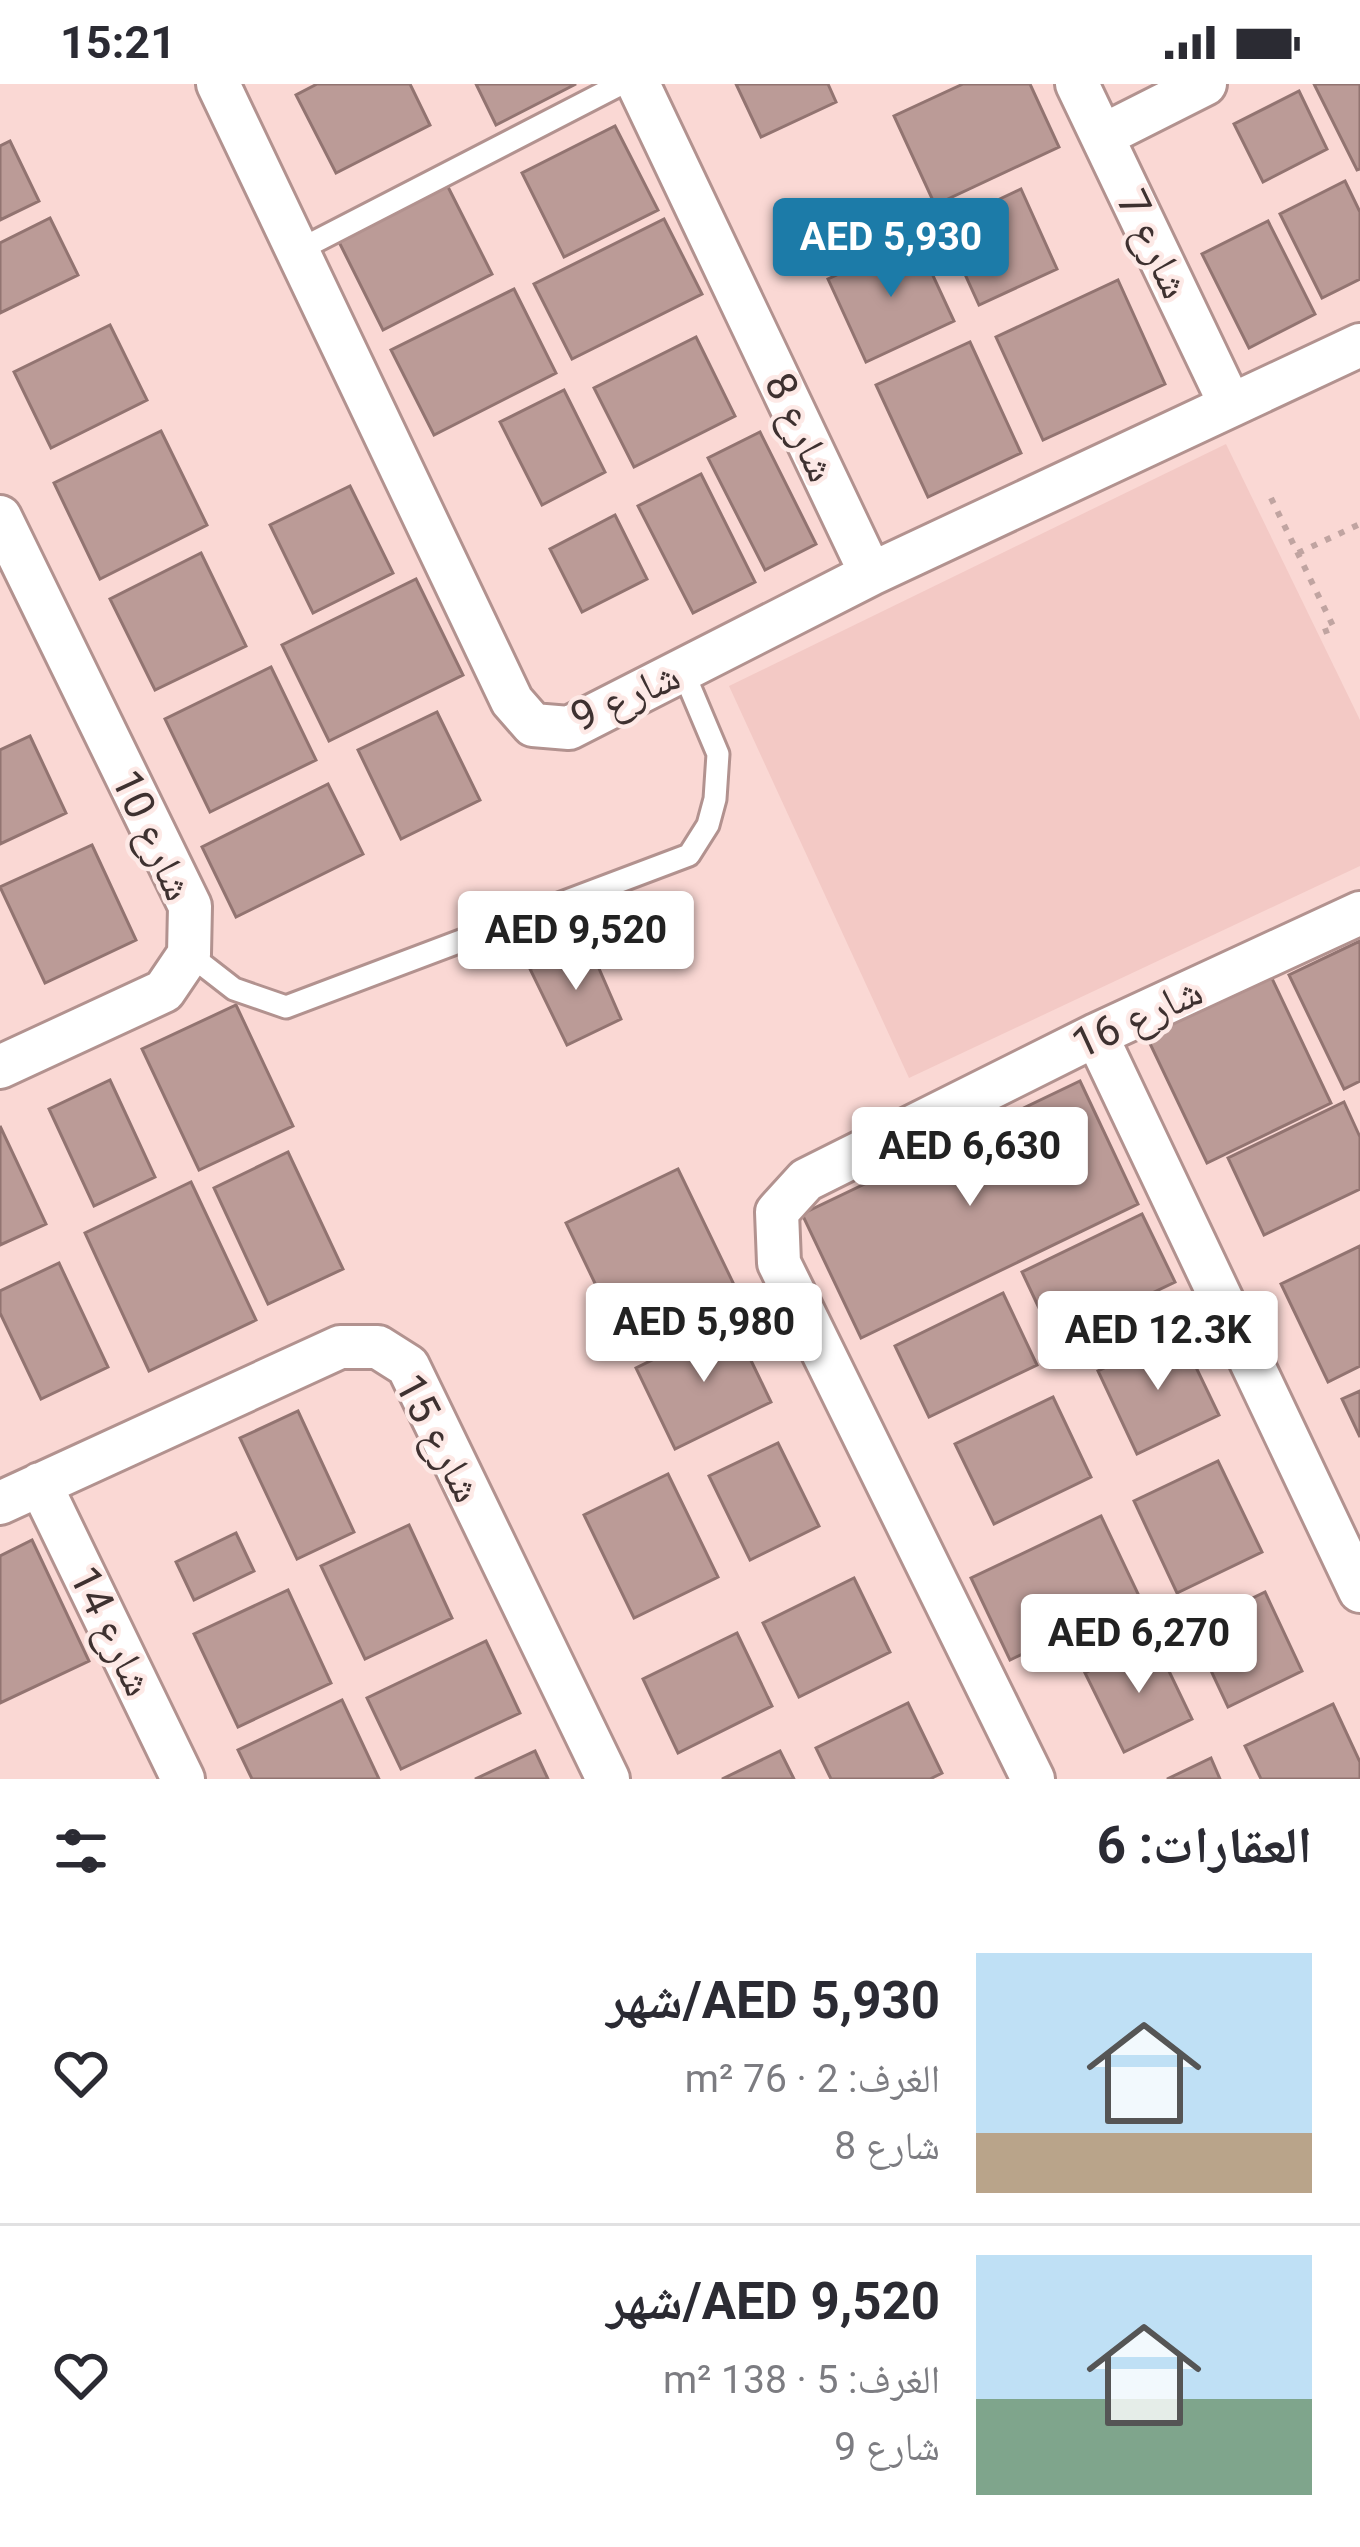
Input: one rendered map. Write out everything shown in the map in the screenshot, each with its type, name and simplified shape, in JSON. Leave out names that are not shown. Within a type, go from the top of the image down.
[{"type":"street","name":"شارع 9","points":[[218,84],[512,701],[533,725],[569,728],[871,574],[1360,345]]},
{"type":"street","name":"شارع 8","points":[[638,84],[871,574]]},
{"type":"street","name":"شارع 7","points":[[1077,84],[1230,404]]},
{"type":"street","points":[[1102,136],[1205,84]]},
{"type":"street","name":"شارع 10","points":[[0,517],[190,906],[189,954],[164,991],[0,1067]]},
{"type":"street","name":"شارع 16","points":[[1033,1779],[778,1263],[777,1212],[806,1180],[1096,1036],[1360,913]]},
{"type":"street","points":[[1096,1036],[1360,1591]]},
{"type":"street","name":"شارع 15","points":[[0,1503],[340,1347],[379,1346],[408,1366],[608,1779]]},
{"type":"street","name":"شارع 14","points":[[40,1484],[183,1779]]},
{"type":"lane","points":[[297,251],[621,84]]},
{"type":"lane","points":[[189,954],[234,989],[286,1007],[689,855],[712,812],[718,754],[683,670]]},
{"type":"path","points":[[1271,497],[1334,628],[1318,634]]},
{"type":"path","points":[[1298,553],[1360,524]]},
{"type":"shaded area","points":[[1226,444],[1360,720],[1360,866],[909,1078],[729,686]]},
{"type":"building","points":[[317,84],[410,84],[430,125],[336,173],[296,95]]},
{"type":"building","points":[[476,84],[576,84],[496,125]]},
{"type":"building","points":[[736,84],[828,84],[836,102],[761,137]]},
{"type":"building","points":[[963,84],[1030,84],[1059,147],[935,205],[894,116]]},
{"type":"building","points":[[1314,84],[1360,84],[1360,169],[1357,170]]},
{"type":"building","points":[[1299,91],[1327,149],[1263,182],[1234,124]]},
{"type":"building","points":[[615,126],[658,210],[564,257],[522,173]]},
{"type":"building","points":[[10,141],[39,201],[0,220],[0,146]]},
{"type":"building","points":[[444,179],[492,274],[383,330],[335,234]]},
{"type":"building","points":[[1345,181],[1360,212],[1360,279],[1322,298],[1280,214]]},
{"type":"building","points":[[1021,189],[1057,269],[979,305],[943,226]]},
{"type":"building","points":[[50,218],[78,275],[0,313],[0,243]]},
{"type":"building","points":[[664,219],[702,294],[572,359],[534,284]]},
{"type":"building","points":[[1268,221],[1315,314],[1249,348],[1202,254]]},
{"type":"building","points":[[916,239],[954,321],[866,362],[828,279]]},
{"type":"building","points":[[1118,280],[1165,384],[1043,440],[996,337]]},
{"type":"building","points":[[514,289],[556,373],[434,435],[391,350]]},
{"type":"building","points":[[110,325],[147,400],[51,448],[14,372]]},
{"type":"building","points":[[696,337],[735,416],[634,467],[594,388]]},
{"type":"building","points":[[970,342],[1021,453],[928,497],[876,385]]},
{"type":"building","points":[[564,390],[605,472],[542,505],[500,422]]},
{"type":"building","points":[[161,431],[207,525],[100,579],[54,483]]},
{"type":"building","points":[[760,432],[816,544],[765,570],[708,458]]},
{"type":"building","points":[[701,474],[755,582],[693,613],[638,506]]},
{"type":"building","points":[[350,486],[393,573],[313,613],[270,525]]},
{"type":"building","points":[[615,515],[647,579],[582,612],[550,549]]},
{"type":"building","points":[[201,553],[246,646],[155,690],[110,599]]},
{"type":"building","points":[[416,579],[463,675],[329,741],[282,645]]},
{"type":"building","points":[[271,667],[316,760],[210,812],[165,719]]},
{"type":"building","points":[[437,712],[480,800],[401,839],[358,750]]},
{"type":"building","points":[[30,736],[66,813],[0,844],[0,750]]},
{"type":"building","points":[[328,784],[363,854],[236,917],[202,847]]},
{"type":"building","points":[[92,845],[136,940],[45,983],[0,887]]},
{"type":"building","points":[[587,941],[621,1019],[567,1045],[530,969]]},
{"type":"building","points":[[1360,941],[1360,1081],[1344,1089],[1289,975]]},
{"type":"building","points":[[1268,970],[1331,1103],[1207,1163],[1143,1029]]},
{"type":"building","points":[[236,1005],[293,1126],[199,1170],[142,1049]]},
{"type":"building","points":[[110,1080],[155,1177],[94,1206],[49,1109]]},
{"type":"building","points":[[1080,1081],[1138,1204],[861,1338],[802,1214]]},
{"type":"building","points":[[1344,1102],[1360,1137],[1360,1189],[1264,1235],[1228,1158]]},
{"type":"building","points":[[0,1126],[46,1224],[0,1245]]},
{"type":"building","points":[[288,1152],[343,1269],[268,1304],[214,1188]]},
{"type":"building","points":[[678,1169],[739,1295],[627,1350],[566,1223]]},
{"type":"building","points":[[191,1182],[256,1320],[149,1371],[85,1233]]},
{"type":"building","points":[[1142,1214],[1175,1282],[1054,1340],[1022,1272]]},
{"type":"building","points":[[1360,1246],[1360,1366],[1328,1382],[1281,1284]]},
{"type":"building","points":[[59,1263],[108,1367],[41,1399],[0,1313],[0,1291]]},
{"type":"building","points":[[1003,1293],[1037,1365],[929,1417],[895,1346]]},
{"type":"building","points":[[732,1321],[771,1402],[675,1449],[636,1368]]},
{"type":"building","points":[[1179,1332],[1219,1415],[1137,1454],[1098,1371]]},
{"type":"building","points":[[1360,1391],[1360,1437],[1342,1399]]},
{"type":"building","points":[[1053,1397],[1091,1477],[994,1524],[955,1444]]},
{"type":"building","points":[[298,1411],[354,1532],[297,1559],[240,1438]]},
{"type":"building","points":[[778,1443],[819,1526],[750,1560],[709,1476]]},
{"type":"building","points":[[1218,1461],[1262,1552],[1177,1593],[1134,1501]]},
{"type":"building","points":[[668,1474],[718,1577],[634,1618],[584,1515]]},
{"type":"building","points":[[1101,1516],[1140,1598],[1010,1660],[971,1578]]},
{"type":"building","points":[[409,1525],[452,1618],[365,1659],[321,1566]]},
{"type":"building","points":[[236,1533],[254,1571],[194,1600],[176,1562]]},
{"type":"building","points":[[32,1540],[89,1661],[0,1703],[0,1556]]},
{"type":"building","points":[[854,1578],[890,1652],[799,1697],[763,1623]]},
{"type":"building","points":[[288,1590],[331,1683],[238,1727],[194,1634]]},
{"type":"building","points":[[1265,1592],[1302,1671],[1228,1707],[1191,1628]]},
{"type":"building","points":[[737,1633],[772,1706],[678,1753],[643,1679]]},
{"type":"building","points":[[1154,1640],[1192,1719],[1124,1752],[1085,1673]]},
{"type":"building","points":[[486,1641],[520,1713],[401,1769],[367,1698]]},
{"type":"building","points":[[342,1700],[379,1779],[252,1779],[238,1750]]},
{"type":"building","points":[[908,1703],[942,1773],[930,1779],[831,1779],[816,1748]]},
{"type":"building","points":[[1333,1704],[1360,1762],[1360,1779],[1261,1779],[1245,1746]]},
{"type":"building","points":[[535,1751],[548,1779],[475,1779]]},
{"type":"building","points":[[780,1751],[794,1779],[722,1779]]},
{"type":"building","points":[[1211,1758],[1220,1779],[1167,1779]]}]
